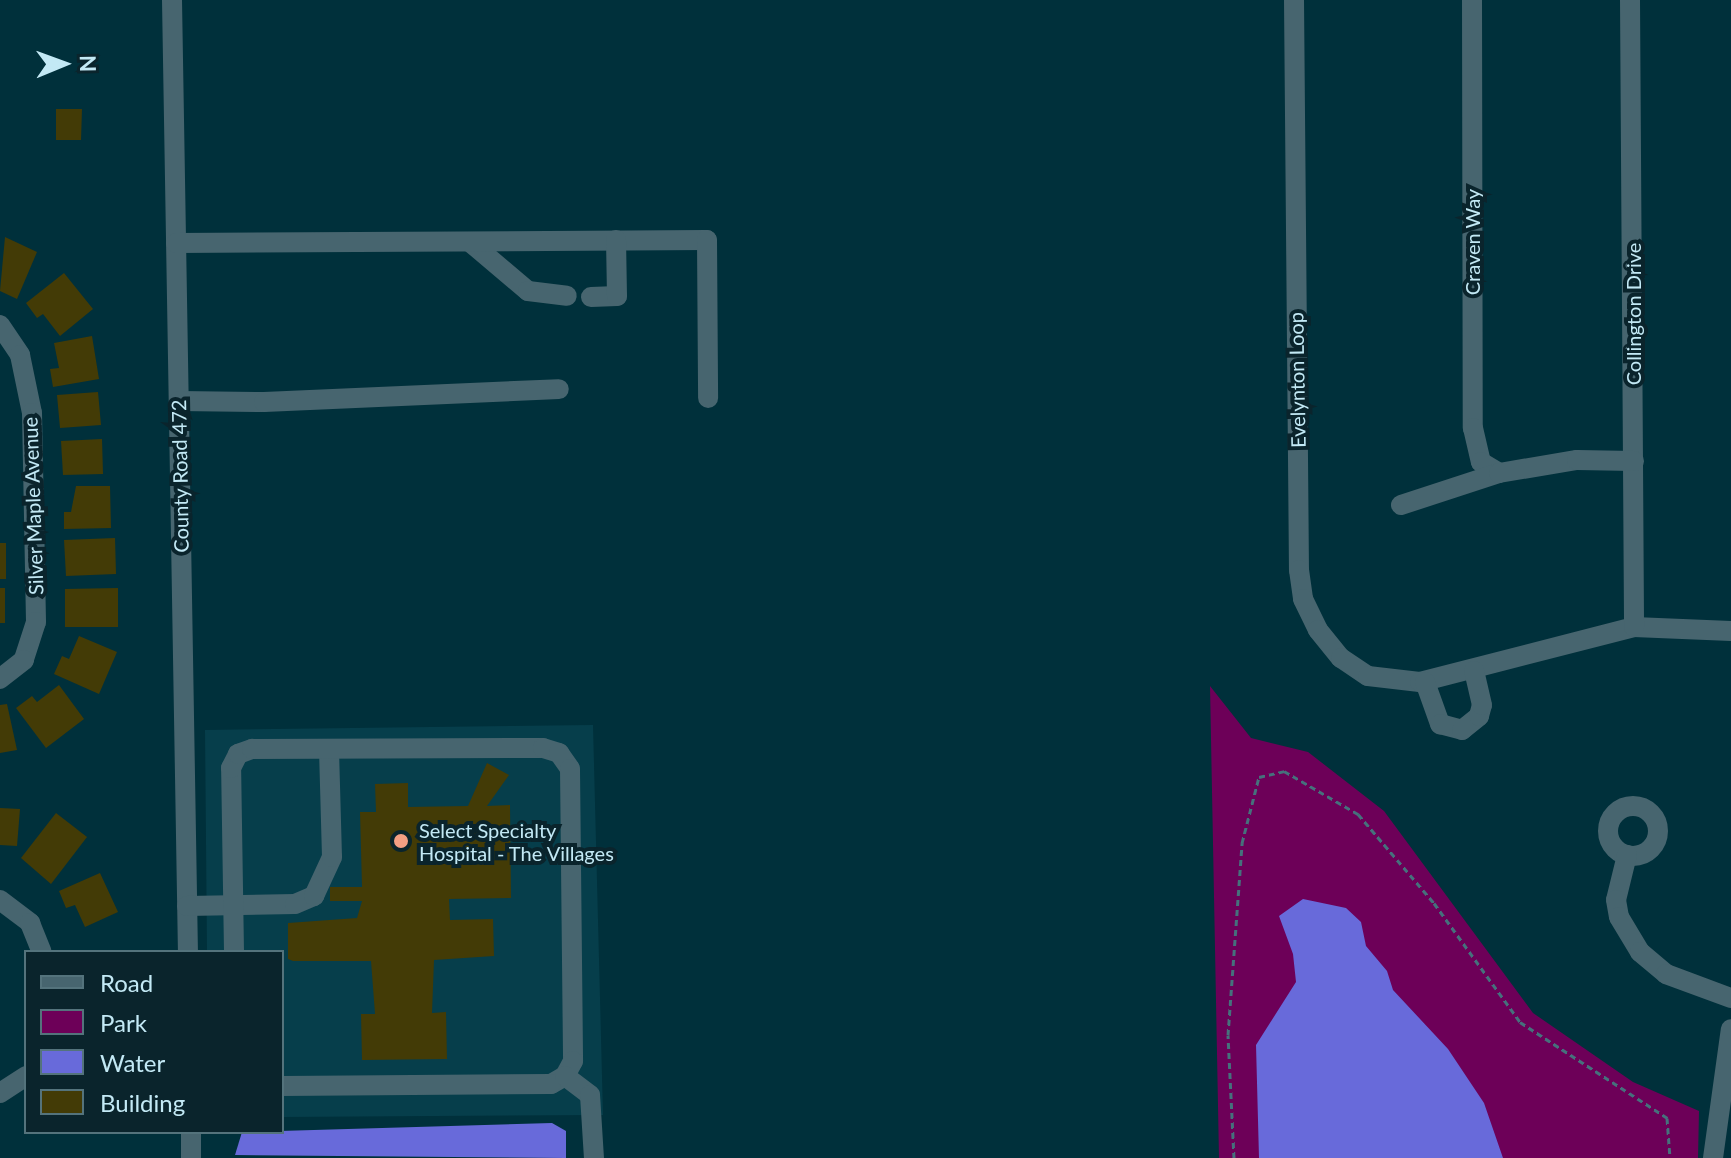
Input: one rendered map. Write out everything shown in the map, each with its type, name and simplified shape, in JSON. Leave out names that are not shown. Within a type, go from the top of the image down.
[{"type":"street","name":"County Road 472","points":[[172,0],[188,950]]},
{"type":"street","name":"Evelynton Loop","points":[[1294,0],[1299,570],[1303,599],[1318,630],[1341,658],[1368,676],[1425,682],[1634,627],[1731,631]]},
{"type":"street","name":"Craven Way","points":[[1472,0],[1473,428],[1481,462],[1499,473]]},
{"type":"street","name":"Collington Drive","points":[[1630,0],[1634,627]]},
{"type":"street","points":[[591,297],[617,296],[616,240]]},
{"type":"street","points":[[176,243],[707,240],[708,398]]},
{"type":"street","points":[[470,242],[528,291],[567,296]]},
{"type":"street","name":"Silver Maple Avenue","points":[[0,325],[20,355],[26,383],[36,500],[35,634],[24,660],[0,679]]},
{"type":"street","points":[[179,401],[264,402],[559,389]]},
{"type":"street","points":[[1401,505],[1499,473],[1577,460],[1634,461]]},
{"type":"street","points":[[1425,682],[1440,724],[1462,730],[1479,716],[1482,705],[1474,671]]},
{"type":"street","points":[[234,950],[231,768],[238,754],[252,749],[543,748],[559,753],[570,769],[573,1061],[565,1076],[551,1084],[284,1086]]},
{"type":"street","points":[[187,906],[295,904],[322,887],[332,857],[329,749]]},
{"type":"street","points":[[1627,855],[1616,900],[1619,917],[1640,952],[1676,979],[1731,998]]},
{"type":"street","points":[[0,900],[30,923],[41,950]]},
{"type":"street","points":[[1713,1158],[1725,1112],[1731,1029]]},
{"type":"street","points":[[565,1076],[590,1095],[594,1158]]},
{"type":"street","points":[[0,1093],[24,1077]]},
{"type":"street","points":[[191,1134],[191,1158]]},
{"type":"path","points":[[1234,1158],[1228,1035],[1242,843],[1259,777],[1284,771],[1358,814],[1434,903],[1520,1022],[1667,1118],[1670,1158]]},
{"type":"shaded area","name":"Select Specialty Hospital - The Villages","points":[[593,725],[603,1115],[284,1117],[284,950],[207,950],[205,730]]},
{"type":"green space","points":[[1210,686],[1251,738],[1308,752],[1384,811],[1533,1013],[1633,1082],[1699,1111],[1698,1158],[1219,1158]]},
{"type":"water","points":[[1303,899],[1346,908],[1361,922],[1366,946],[1387,971],[1393,990],[1448,1049],[1484,1103],[1503,1158],[1259,1158],[1256,1045],[1296,982],[1293,954],[1279,916]]},
{"type":"water","points":[[552,1123],[566,1131],[566,1158],[235,1155],[241,1134],[284,1134],[284,1131]]},
{"type":"building","points":[[56,109],[82,109],[81,140],[56,140]]},
{"type":"building","points":[[5,237],[37,252],[17,299],[0,291]]},
{"type":"building","points":[[64,273],[93,309],[60,336],[43,314],[37,318],[26,303]]},
{"type":"building","points":[[92,336],[99,379],[53,387],[50,369],[59,368],[54,343]]},
{"type":"building","points":[[98,392],[101,425],[60,428],[57,395]]},
{"type":"building","points":[[102,439],[103,474],[63,475],[61,441]]},
{"type":"building","points":[[76,486],[110,486],[111,528],[64,529],[64,512],[71,512]]},
{"type":"building","points":[[115,538],[116,574],[66,576],[64,540]]},
{"type":"building","points":[[0,543],[6,543],[6,579],[0,579]]},
{"type":"building","points":[[0,588],[5,588],[5,623],[0,623]]},
{"type":"building","points":[[118,588],[118,627],[65,627],[65,589]]},
{"type":"building","points":[[79,636],[117,652],[99,694],[54,674],[62,656],[69,659]]},
{"type":"building","points":[[59,685],[84,719],[46,748],[16,708],[32,696],[37,702]]},
{"type":"building","points":[[7,704],[17,750],[0,753],[0,705]]},
{"type":"building","points":[[487,763],[509,775],[487,806],[510,805],[511,898],[449,899],[450,920],[493,919],[494,956],[434,960],[432,1013],[446,1012],[447,1059],[362,1060],[361,1014],[375,1014],[371,961],[288,959],[288,923],[357,918],[362,901],[330,901],[330,887],[362,887],[360,812],[376,812],[375,784],[408,783],[408,807],[468,806]]},
{"type":"building","points":[[0,808],[20,809],[17,846],[0,845]]},
{"type":"building","points":[[56,813],[87,837],[51,884],[21,858]]},
{"type":"building","points":[[100,873],[118,912],[85,927],[75,905],[66,908],[59,891]]},
{"type":"place","name":"Select Specialty Hospital - The Villages","points":[[401,841]]}]
